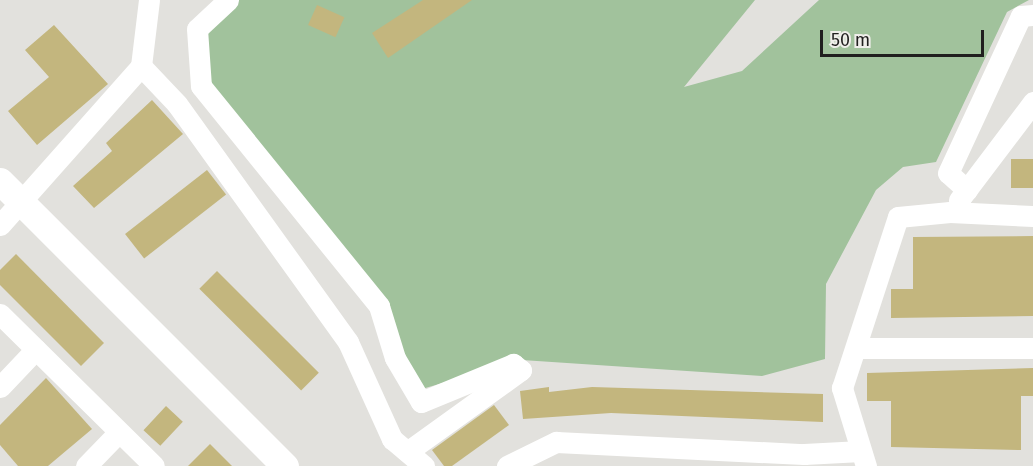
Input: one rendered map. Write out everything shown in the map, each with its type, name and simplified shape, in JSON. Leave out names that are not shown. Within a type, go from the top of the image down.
[{"type":"street","points":[[0,225],[22,203],[141,66],[149,0]]},
{"type":"street","points":[[228,0],[197,29],[201,86],[379,306],[395,358],[421,402],[513,364],[521,370],[407,452]]},
{"type":"street","points":[[967,190],[948,173],[1021,16],[1033,15]]},
{"type":"street","points":[[141,66],[177,104],[348,342],[392,439],[424,466]]},
{"type":"street","points":[[950,212],[1033,102]]},
{"type":"street","points":[[0,181],[285,466]]},
{"type":"street","points":[[520,463],[556,442],[804,460],[863,458],[842,388],[898,217],[950,212],[1033,216]]},
{"type":"street","points":[[0,314],[154,466]]},
{"type":"street","points":[[856,348],[1033,348]]},
{"type":"street","points":[[0,387],[36,349]]},
{"type":"street","points":[[86,466],[119,432]]},
{"type":"green space","points":[[229,0],[755,0],[684,87],[742,71],[819,0],[1029,0],[1007,12],[936,162],[903,167],[876,190],[826,284],[825,359],[762,376],[522,360],[415,391],[375,308],[202,88],[207,15]]},
{"type":"building","points":[[423,0],[472,0],[388,58],[372,33]]},
{"type":"building","points":[[317,5],[344,17],[335,37],[308,25]]},
{"type":"building","points":[[54,25],[108,84],[37,145],[8,111],[49,77],[25,50]]},
{"type":"building","points":[[152,100],[183,134],[94,208],[73,186],[112,151],[106,143]]},
{"type":"building","points":[[1011,159],[1033,159],[1033,188],[1011,188]]},
{"type":"building","points":[[207,170],[226,194],[144,258],[125,234]]},
{"type":"building","points":[[1033,236],[1033,316],[891,318],[891,289],[913,289],[913,237]]},
{"type":"building","points":[[16,254],[104,343],[81,366],[0,285],[0,270]]},
{"type":"building","points":[[217,271],[319,373],[301,391],[199,289]]},
{"type":"building","points":[[1033,368],[1033,396],[1021,396],[1021,450],[891,447],[891,401],[867,401],[867,373]]},
{"type":"building","points":[[46,378],[92,429],[48,466],[18,466],[0,445],[0,425]]},
{"type":"building","points":[[549,387],[549,392],[592,387],[823,394],[823,422],[611,413],[523,419],[520,391]]},
{"type":"building","points":[[494,405],[509,425],[452,466],[444,466],[432,450]]},
{"type":"building","points":[[166,406],[183,422],[160,446],[143,430]]},
{"type":"building","points":[[210,444],[232,466],[188,466]]}]
